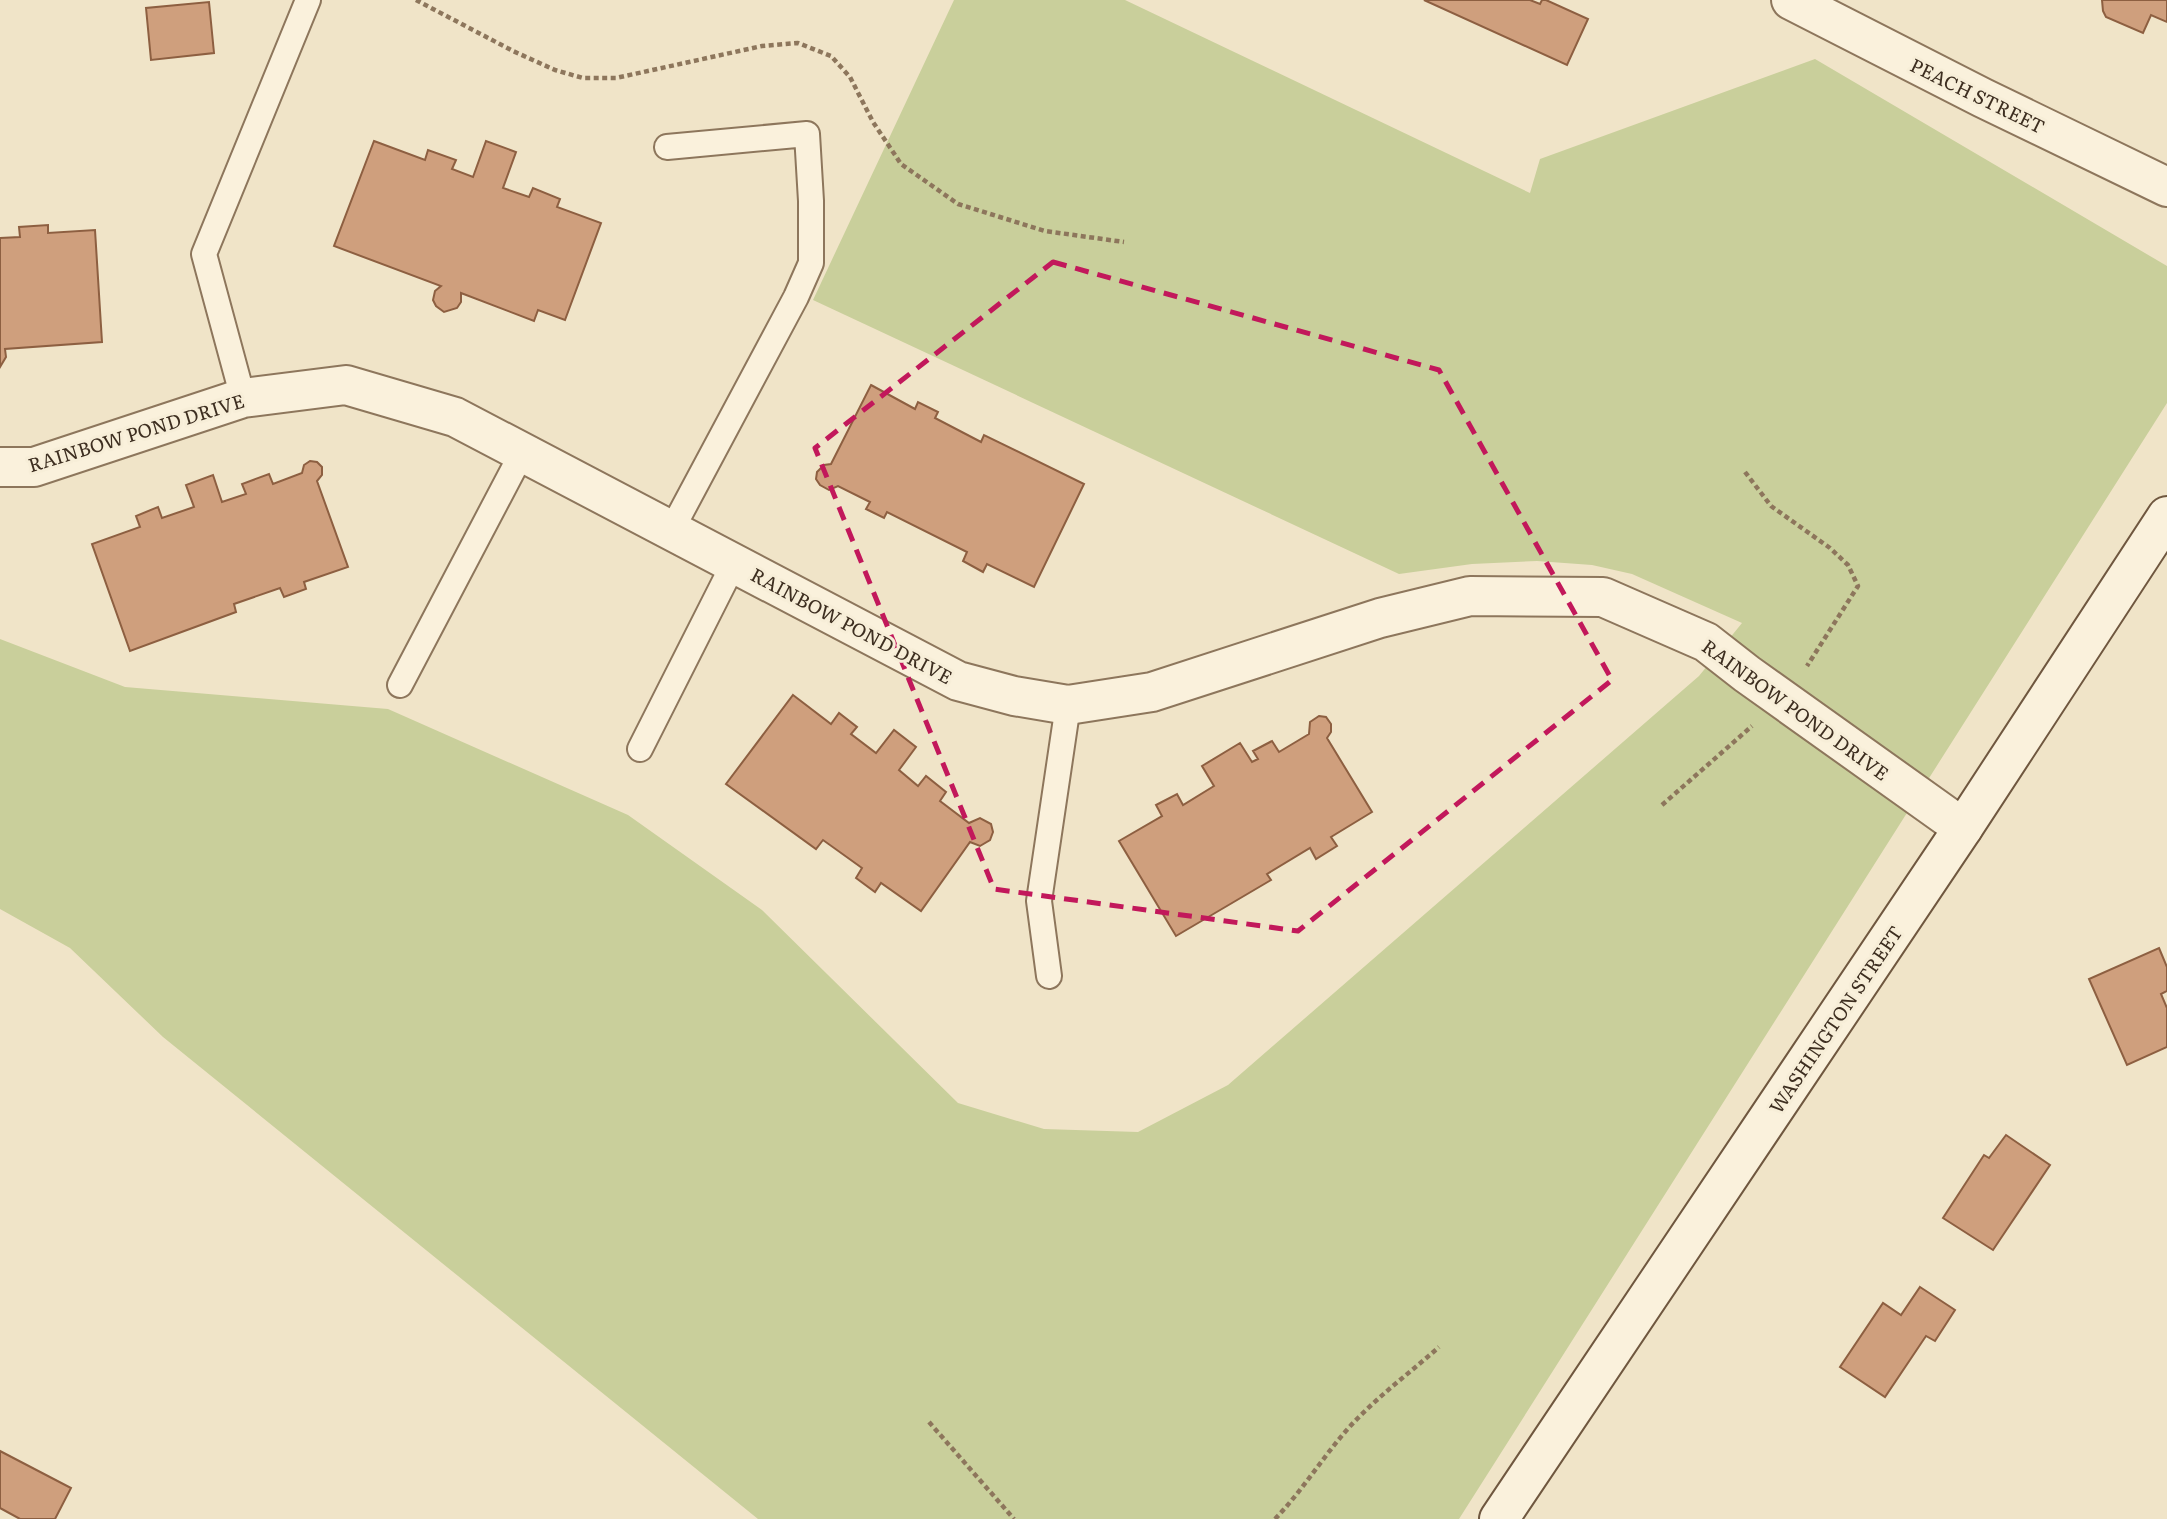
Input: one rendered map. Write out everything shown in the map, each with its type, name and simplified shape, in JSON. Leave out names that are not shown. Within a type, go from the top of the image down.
[{"type":"street","name":"PEACH STREET","points":[[1791,0],[1983,99],[2167,187]]},
{"type":"street","name":"RAINBOW POND DRIVE","points":[[0,467],[34,467],[243,398],[346,385],[455,417],[958,681],[1014,696],[1068,705],[1152,692],[1380,618],[1470,596],[1603,597],[1706,642],[1963,828]]},
{"type":"street","name":"WASHINGTON STREET","points":[[1499,1519],[1963,828],[2167,516]]},
{"type":"lane","points":[[243,398],[204,254],[308,0]]},
{"type":"lane","points":[[667,147],[807,134],[811,201],[811,263],[796,297],[671,531]]},
{"type":"lane","points":[[400,685],[522,453]]},
{"type":"lane","points":[[640,749],[734,563]]},
{"type":"lane","points":[[1049,976],[1039,901],[1068,705]]},
{"type":"path","points":[[1662,805],[1784,701],[1858,586],[1848,565],[1830,548],[1771,506],[1745,472]]},
{"type":"path","points":[[1275,1519],[1293,1501],[1329,1451],[1361,1415],[1439,1347]]},
{"type":"path","points":[[929,1422],[1014,1519]]},
{"type":"highlighted area","points":[[1053,262],[1439,370],[1612,680],[1298,931],[994,889],[815,448]]},
{"type":"green space","points":[[954,0],[1125,0],[1530,193],[1540,159],[1815,59],[2167,266],[2167,403],[1459,1519],[758,1519],[163,1037],[70,948],[0,909],[0,639],[125,687],[388,709],[628,815],[762,910],[958,1103],[1044,1129],[1138,1132],[1228,1085],[1699,676],[1742,623],[1632,574],[1592,565],[1537,561],[1472,564],[1399,574],[813,300]]},
{"type":"building","points":[[1424,0],[1530,0],[1540,4],[1542,0],[1546,0],[1588,19],[1567,65]]},
{"type":"building","points":[[2102,0],[2167,0],[2167,22],[2151,15],[2143,33],[2106,17]]},
{"type":"building","points":[[209,2],[214,53],[151,60],[146,8]]},
{"type":"building","points":[[374,141],[425,160],[428,150],[456,160],[452,169],[473,177],[486,141],[516,152],[503,188],[529,197],[533,188],[560,199],[557,207],[601,223],[565,320],[538,310],[534,321],[461,293],[461,302],[457,308],[444,312],[433,300],[435,291],[441,286],[334,246]]},
{"type":"building","points":[[48,225],[48,233],[95,230],[102,342],[5,349],[6,357],[0,367],[0,238],[20,237],[19,227]]},
{"type":"building","points":[[871,385],[915,409],[918,402],[938,412],[935,418],[981,442],[984,435],[1084,484],[1034,587],[987,564],[983,572],[963,561],[967,552],[887,512],[884,518],[866,509],[870,502],[838,486],[829,490],[820,485],[816,479],[817,472],[824,465],[831,464]]},
{"type":"building","points":[[310,461],[317,462],[322,467],[322,475],[317,481],[348,567],[304,582],[306,589],[284,597],[280,588],[234,604],[236,612],[130,651],[92,544],[140,527],[136,516],[158,507],[162,518],[194,507],[186,485],[213,475],[222,502],[246,494],[242,484],[269,474],[273,484],[302,473],[304,465]]},
{"type":"building","points":[[793,695],[831,724],[839,713],[857,727],[851,734],[876,753],[894,730],[916,747],[899,770],[918,786],[926,776],[946,792],[940,801],[969,823],[980,818],[991,824],[993,832],[990,840],[980,846],[970,842],[921,911],[881,883],[875,892],[856,878],[862,868],[823,840],[816,849],[726,784]]},
{"type":"building","points":[[1319,716],[1326,717],[1331,724],[1331,732],[1327,738],[1372,812],[1331,837],[1337,846],[1316,859],[1310,848],[1267,874],[1271,880],[1176,936],[1119,841],[1162,816],[1156,805],[1177,794],[1183,805],[1214,786],[1202,766],[1240,743],[1252,762],[1258,759],[1253,751],[1272,741],[1279,752],[1309,734],[1310,722]]},
{"type":"building","points":[[2159,948],[2167,967],[2167,991],[2161,994],[2167,1008],[2167,1047],[2127,1065],[2089,979]]},
{"type":"building","points":[[2006,1135],[2050,1165],[1993,1250],[1943,1218],[1984,1155],[1989,1158]]},
{"type":"building","points":[[1920,1287],[1955,1310],[1935,1341],[1926,1336],[1885,1397],[1840,1367],[1883,1303],[1901,1315]]},
{"type":"building","points":[[0,1451],[71,1488],[55,1519],[20,1519],[0,1508]]}]
